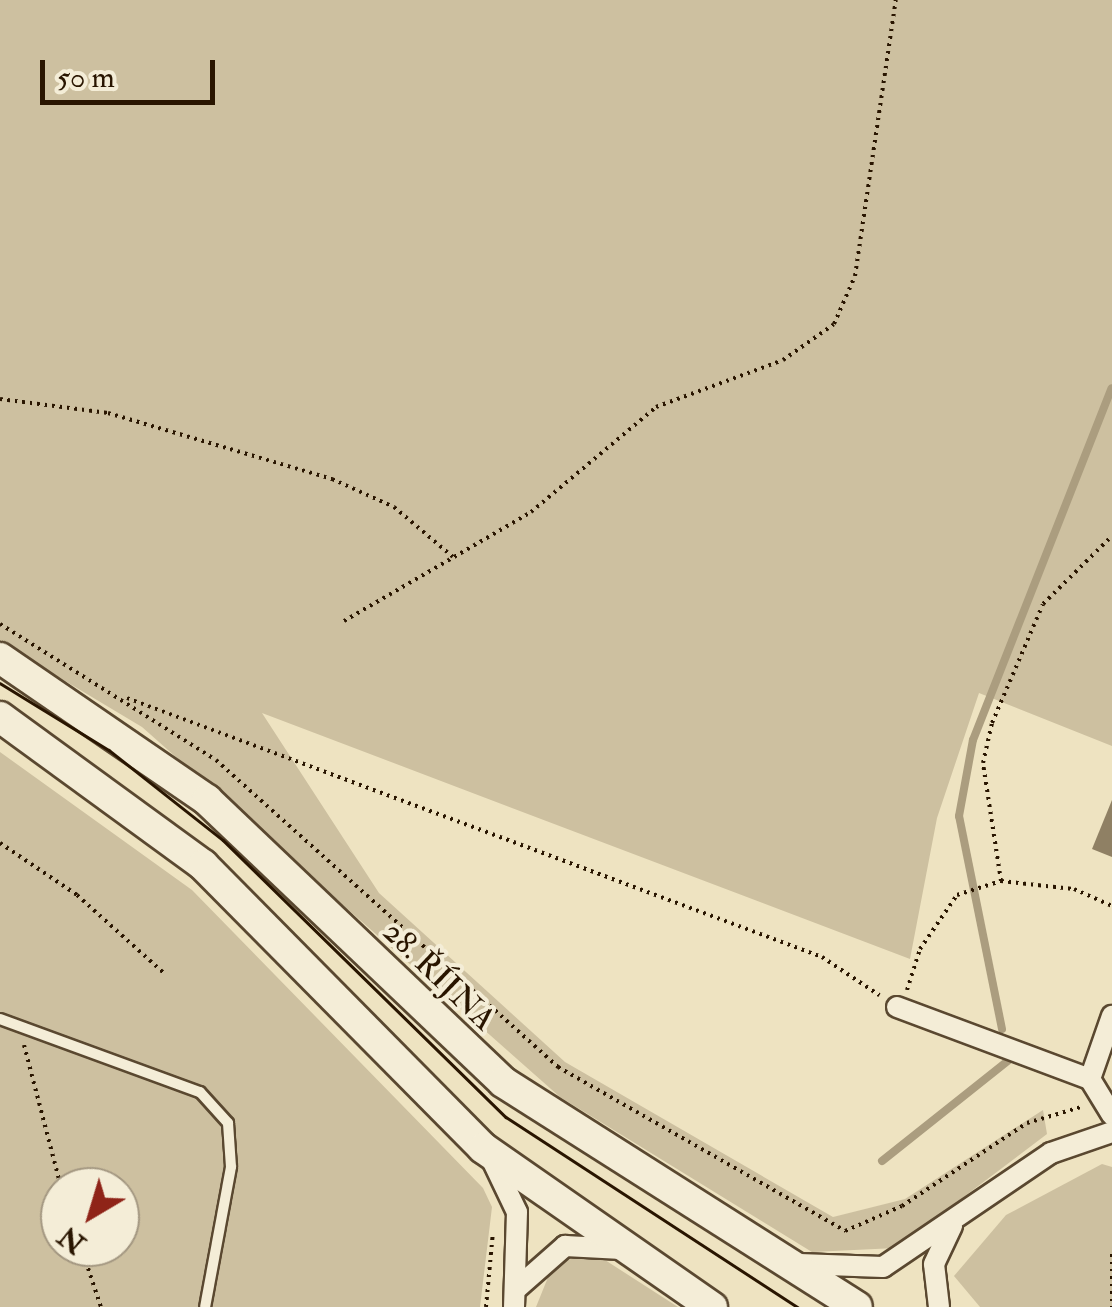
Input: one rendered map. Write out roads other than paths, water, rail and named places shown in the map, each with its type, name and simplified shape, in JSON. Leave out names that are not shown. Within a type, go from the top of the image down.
[{"type":"main road","name":"28. ŘÍJNA","points":[[0,658],[207,800],[502,1082],[857,1307]]},
{"type":"main road","points":[[0,717],[204,865],[483,1148],[622,1249],[712,1307]]},
{"type":"street","points":[[900,1008],[1090,1079],[1112,1116]]},
{"type":"street","points":[[1090,1079],[1112,1016]]},
{"type":"street","points":[[787,1261],[875,1270],[953,1224],[1052,1154],[1112,1132]]},
{"type":"street","points":[[483,1148],[517,1212],[514,1299]]},
{"type":"street","points":[[939,1307],[934,1264],[953,1224]]},
{"type":"street","points":[[514,1299],[564,1246],[622,1249]]},
{"type":"lane","points":[[0,1019],[200,1092],[228,1124],[232,1167],[205,1307]]},
{"type":"waterway","points":[[1002,1029],[959,816],[973,740],[1112,388]]},
{"type":"waterway","points":[[882,1161],[1009,1060]]},
{"type":"tram line","points":[[0,683],[109,750],[223,840],[506,1117],[797,1307]]}]
